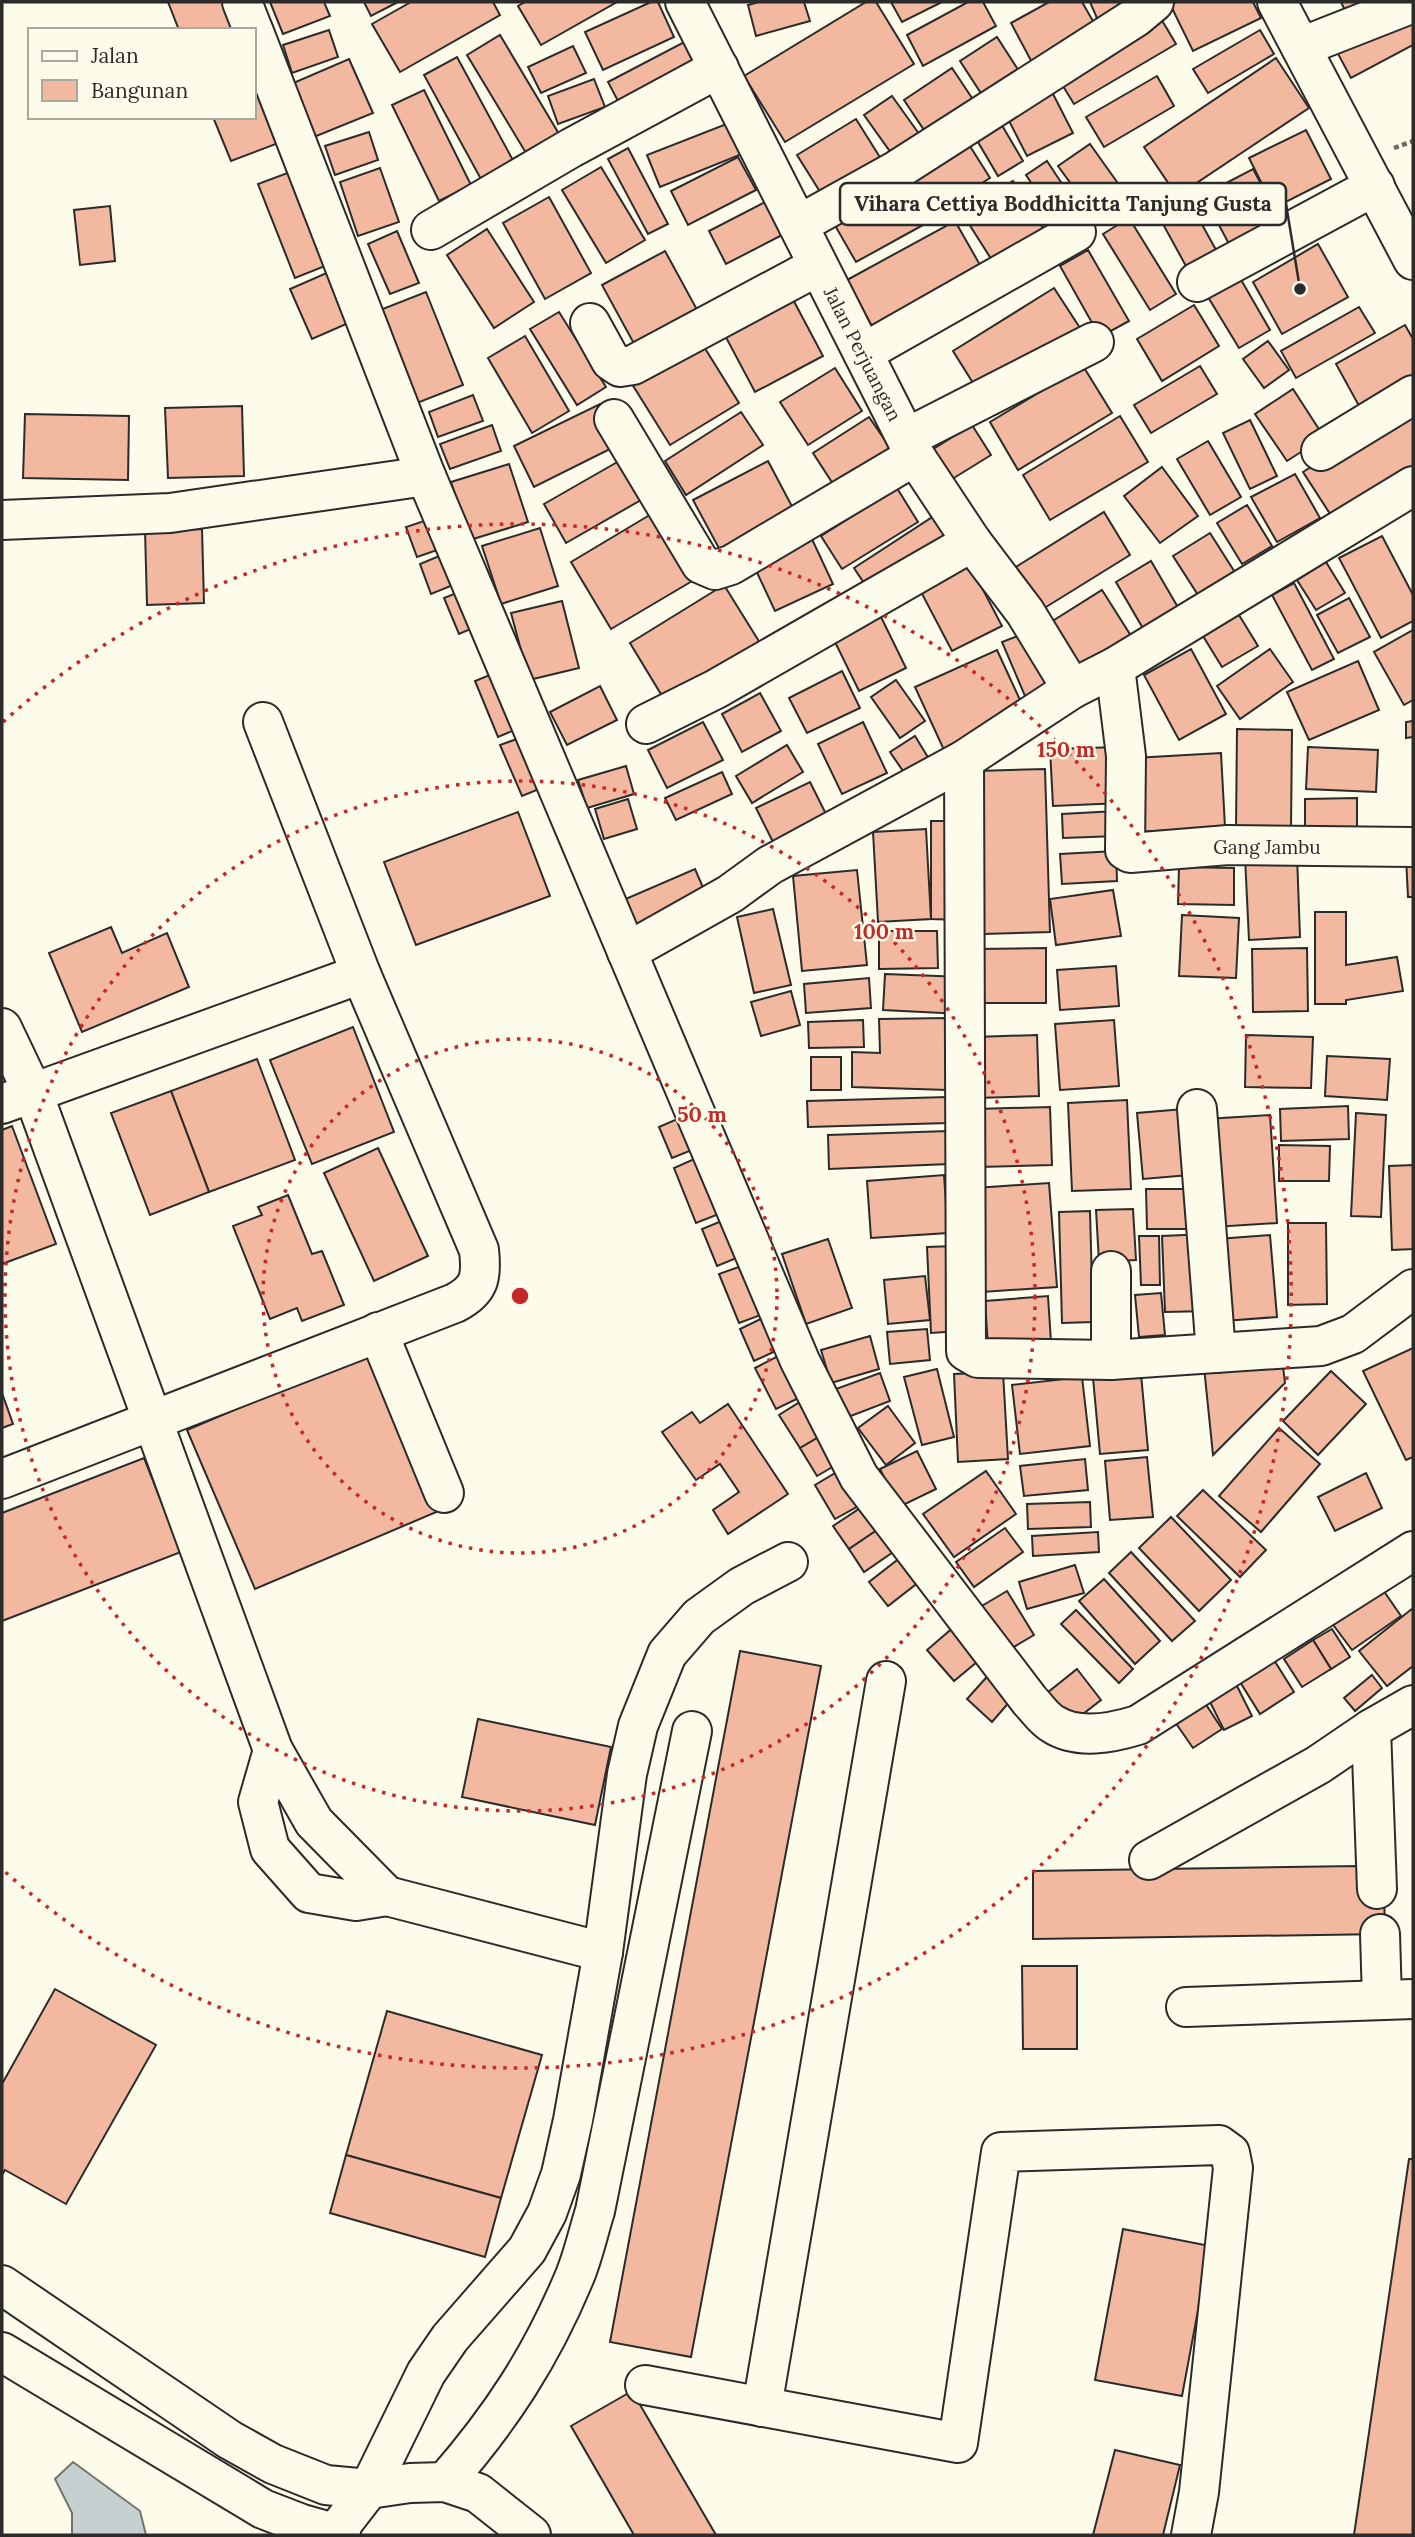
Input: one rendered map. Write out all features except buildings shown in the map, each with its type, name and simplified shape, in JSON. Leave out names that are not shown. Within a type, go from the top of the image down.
[{"type":"street","points":[[242,2],[252,28]]},
{"type":"street","name":"Jalan Perjuangan","points":[[685,2],[911,448],[972,542],[1025,612],[1072,689]]},
{"type":"street","points":[[798,225],[897,170],[993,110],[1136,17],[1154,2]]},
{"type":"street","points":[[1277,2],[1413,260]]},
{"type":"street","points":[[1301,47],[1413,3]]},
{"type":"street","points":[[256,39],[426,476],[800,1361],[859,1477],[1030,1700],[1052,1724],[1070,1732],[1115,1732],[1138,1725],[1413,1550]]},
{"type":"street","points":[[431,230],[571,148],[719,68]]},
{"type":"street","points":[[1197,282],[1375,187]]},
{"type":"street","points":[[863,353],[1076,232]]},
{"type":"street","points":[[590,323],[611,361],[620,367],[633,365],[818,266]]},
{"type":"street","points":[[614,419],[701,564],[715,570],[731,565],[911,448],[922,430],[1094,342]]},
{"type":"street","points":[[1321,451],[1413,395]]},
{"type":"street","points":[[2,520],[170,513],[426,476]]},
{"type":"street","points":[[627,952],[730,894],[770,865],[964,760],[1072,689],[1115,667],[1413,486]]},
{"type":"street","points":[[646,724],[716,689],[972,542]]},
{"type":"street","name":"Gang Jambu","points":[[1115,667],[1126,756],[1125,850],[1130,853],[1228,845],[1413,846]]},
{"type":"street","points":[[2,1479],[467,1297],[475,1289],[481,1267],[479,1250],[361,974],[263,722]]},
{"type":"street","points":[[964,760],[965,1348],[969,1354],[978,1358],[1111,1360],[1321,1346],[1336,1342],[1368,1324],[1413,1289]]},
{"type":"street","points":[[17,1098],[361,974]]},
{"type":"street","points":[[2,1028],[17,1098],[154,1419],[273,1750],[314,1822],[387,1896]]},
{"type":"street","points":[[1197,1110],[1216,1353]]},
{"type":"street","points":[[1111,1272],[1111,1360]]},
{"type":"street","points":[[378,1332],[444,1493]]},
{"type":"street","points":[[2,2352],[263,2509],[338,2534],[369,2489],[426,2374],[450,2338],[527,2250],[547,2213],[561,2174],[573,2120],[603,1952],[627,1774],[638,1726],[667,1654],[699,1618],[742,1586],[788,1562]]},
{"type":"street","points":[[762,2407],[886,1681]]},
{"type":"street","points":[[1149,1860],[1318,1765],[1413,1704]]},
{"type":"street","points":[[1371,1729],[1377,1889]]},
{"type":"street","points":[[446,2482],[509,2402],[542,2348],[576,2275],[595,2211],[692,1731]]},
{"type":"street","points":[[273,1750],[258,1802],[270,1849],[309,1893],[356,1901],[387,1896],[603,1952]]},
{"type":"street","points":[[1186,2007],[1398,2000],[1380,1934]]},
{"type":"street","points":[[645,2385],[958,2443],[1001,2152],[1219,2145],[1230,2153],[1233,2168],[1199,2492],[1191,2535]]},
{"type":"street","points":[[2,2285],[230,2440],[273,2464],[327,2485],[369,2489],[410,2483],[446,2482],[478,2493],[514,2530]]},
{"type":"shaded area","points":[[73,2462],[140,2511],[146,2535],[72,2535],[72,2513],[55,2479]]},
{"type":"place","name":"Vihara Cettiya Boddhicitta Tanjung Gusta","points":[[1300,289]]}]
